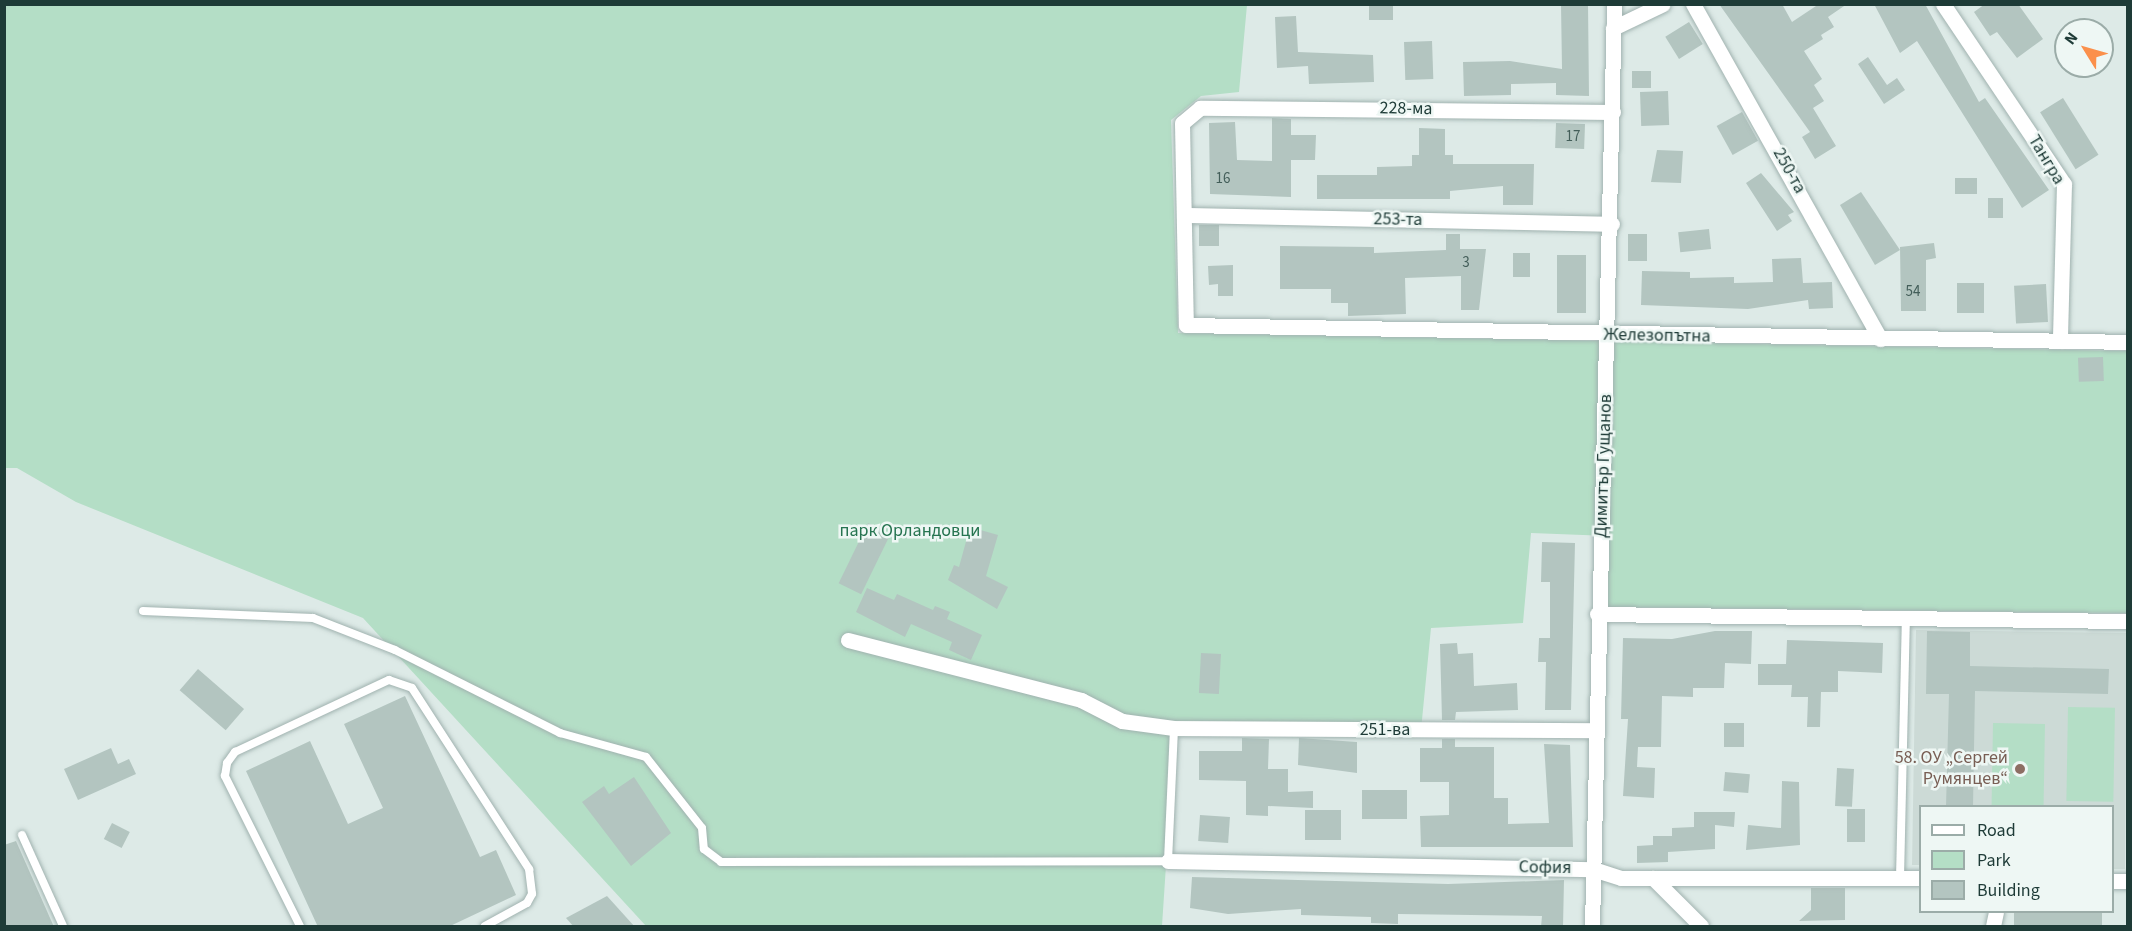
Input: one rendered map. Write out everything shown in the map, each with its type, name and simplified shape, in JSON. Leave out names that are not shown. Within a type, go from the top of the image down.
[{"type":"street","name":"Димитър Гущанов","points":[[1592,927],[1597,614],[1612,224],[1614,4]]},
{"type":"street","points":[[1613,28],[1663,4]]},
{"type":"street","name":"250-та","points":[[1693,4],[1880,339]]},
{"type":"street","name":"Тангра","points":[[1943,4],[2064,184],[2060,341]]},
{"type":"street","name":"228-ма","points":[[1184,215],[1182,123],[1200,108],[1613,112]]},
{"type":"street","name":"Железопътна","points":[[1184,215],[1186,325],[1609,335],[2127,342]]},
{"type":"street","name":"253-та","points":[[1184,215],[1612,224]]},
{"type":"street","points":[[1597,614],[2127,621]]},
{"type":"street","name":"251-ва","points":[[848,640],[1082,700],[1122,721],[1174,729],[1595,730]]},
{"type":"street","name":"София","points":[[1168,861],[1593,869],[1621,878],[1919,878]]},
{"type":"street","points":[[1653,878],[1701,927]]},
{"type":"lane","points":[[143,610],[313,618],[395,650],[560,733],[646,758],[702,828],[704,849],[722,862],[1168,861],[1174,729]]},
{"type":"lane","points":[[1900,878],[1906,618]]},
{"type":"lane","points":[[300,927],[225,776],[226,763],[236,752],[389,680],[412,688],[529,869],[532,894],[504,923],[486,927]]},
{"type":"lane","points":[[22,835],[63,927]]},
{"type":"shaded area","name":"58. ОУ „Сергей Румянцев“","points":[[1916,630],[2127,633],[2125,869],[2114,869],[2114,805],[1919,805],[1919,865],[1912,865]]},
{"type":"green space","name":"парк Орландовци","points":[[5,5],[1247,5],[1239,92],[1201,96],[1171,120],[1178,333],[2127,351],[2127,613],[1607,607],[1609,536],[1531,533],[1523,623],[1431,628],[1421,730],[1175,729],[1162,926],[646,926],[363,618],[76,502],[17,468],[5,468]]},
{"type":"green space","points":[[2068,707],[2115,708],[2113,802],[2066,801]]},
{"type":"green space","points":[[1993,723],[2045,724],[2044,805],[1992,805]]},
{"type":"building","points":[[1369,4],[1393,4],[1393,20],[1369,20]]},
{"type":"building","points":[[1561,4],[1588,4],[1589,96],[1556,95],[1556,83],[1511,84],[1511,95],[1464,96],[1463,62],[1510,61],[1562,69]]},
{"type":"building","points":[[1719,4],[1782,4],[1792,22],[1819,4],[1847,4],[1828,17],[1834,27],[1821,35],[1823,39],[1804,51],[1822,79],[1814,85],[1824,101],[1813,108],[1836,146],[1815,159],[1802,137],[1810,132]]},
{"type":"building","points":[[1874,4],[1925,4],[1979,102],[1985,98],[2049,190],[2022,208],[1917,41],[1900,53]]},
{"type":"building","points":[[1985,4],[2018,4],[2043,39],[2017,58],[1997,32],[1990,36],[1974,12]]},
{"type":"building","points":[[1296,16],[1298,52],[1373,55],[1374,82],[1309,84],[1308,66],[1277,68],[1275,17]]},
{"type":"building","points":[[1689,22],[1703,44],[1679,59],[1665,37]]},
{"type":"building","points":[[1432,41],[1433,79],[1405,80],[1404,42]]},
{"type":"building","points":[[1868,57],[1887,85],[1897,78],[1905,90],[1884,104],[1858,64]]},
{"type":"building","points":[[1632,71],[1651,71],[1651,88],[1632,88]]},
{"type":"building","points":[[1668,91],[1669,125],[1641,126],[1640,92]]},
{"type":"building","points":[[2063,98],[2099,155],[2076,169],[2040,112]]},
{"type":"building","points":[[1742,112],[1758,141],[1733,155],[1717,126]]},
{"type":"building","points":[[1272,118],[1291,119],[1291,135],[1316,135],[1315,160],[1291,160],[1291,197],[1210,194],[1209,123],[1235,122],[1237,160],[1272,161]]},
{"type":"building","points":[[1556,123],[1585,124],[1584,149],[1555,148]]},
{"type":"building","points":[[1419,128],[1445,129],[1445,155],[1453,155],[1453,164],[1534,164],[1533,205],[1503,205],[1503,186],[1450,191],[1450,199],[1317,199],[1317,175],[1377,175],[1377,167],[1412,166],[1412,155],[1419,155]]},
{"type":"building","points":[[1657,150],[1683,151],[1681,183],[1651,182]]},
{"type":"building","points":[[1761,173],[1794,212],[1788,215],[1792,221],[1777,231],[1746,183]]},
{"type":"building","points":[[1955,178],[1977,178],[1977,194],[1955,194]]},
{"type":"building","points":[[1861,192],[1900,250],[1875,265],[1840,205]]},
{"type":"building","points":[[1988,198],[2003,198],[2003,218],[1988,218]]},
{"type":"building","points":[[1199,225],[1219,225],[1219,246],[1199,246]]},
{"type":"building","points":[[1709,229],[1711,249],[1680,252],[1678,232]]},
{"type":"building","points":[[1446,234],[1460,234],[1460,249],[1486,249],[1479,310],[1461,310],[1461,276],[1405,278],[1406,314],[1348,316],[1348,303],[1331,303],[1331,289],[1280,289],[1280,246],[1374,247],[1374,253],[1446,250]]},
{"type":"building","points":[[1628,234],[1647,234],[1647,261],[1628,261]]},
{"type":"building","points":[[1934,243],[1936,258],[1926,260],[1926,311],[1901,311],[1900,247]]},
{"type":"building","points":[[1513,253],[1530,253],[1530,277],[1513,277]]},
{"type":"building","points":[[1557,255],[1586,255],[1586,313],[1557,313]]},
{"type":"building","points":[[1801,258],[1803,283],[1832,282],[1833,308],[1809,309],[1808,300],[1748,309],[1641,305],[1642,271],[1690,272],[1690,278],[1734,277],[1734,283],[1773,282],[1772,259]]},
{"type":"building","points":[[1233,265],[1233,296],[1218,296],[1218,284],[1209,285],[1208,266]]},
{"type":"building","points":[[1957,283],[1984,283],[1984,313],[1957,313]]},
{"type":"building","points":[[2046,284],[2048,322],[2016,324],[2014,286]]},
{"type":"building","points":[[2103,357],[2104,381],[2079,382],[2078,358]]},
{"type":"building","points":[[868,523],[890,534],[861,594],[839,583]]},
{"type":"building","points":[[970,527],[998,535],[986,576],[1008,587],[997,609],[948,580],[954,565],[959,567]]},
{"type":"building","points":[[1542,542],[1575,543],[1571,710],[1545,710],[1546,662],[1538,662],[1539,638],[1550,638],[1550,582],[1541,582]]},
{"type":"building","points":[[867,588],[894,600],[897,594],[933,610],[935,606],[950,612],[947,619],[982,635],[971,660],[949,650],[952,642],[911,624],[905,637],[856,612]]},
{"type":"building","points":[[1715,631],[1752,631],[1751,664],[1725,663],[1724,688],[1693,688],[1693,697],[1662,696],[1661,747],[1638,747],[1637,767],[1655,768],[1654,798],[1623,796],[1628,719],[1621,719],[1623,638],[1672,639]]},
{"type":"building","points":[[1927,631],[1970,632],[1970,666],[2109,669],[2108,694],[1975,691],[1973,805],[1946,805],[1949,694],[1926,694]]},
{"type":"building","points":[[1787,640],[1883,643],[1882,673],[1838,671],[1838,692],[1821,692],[1820,727],[1807,727],[1808,697],[1791,697],[1792,685],[1758,685],[1758,664],[1786,664]]},
{"type":"building","points":[[1457,643],[1458,654],[1473,653],[1474,686],[1517,683],[1518,710],[1456,712],[1455,720],[1442,720],[1440,644]]},
{"type":"building","points":[[1201,653],[1221,654],[1219,694],[1199,693]]},
{"type":"building","points":[[198,669],[244,709],[226,730],[180,690]]},
{"type":"building","points":[[405,696],[480,857],[496,850],[516,895],[448,927],[318,927],[246,771],[310,741],[348,824],[383,808],[344,724]]},
{"type":"building","points":[[1724,723],[1744,723],[1744,747],[1724,747]]},
{"type":"building","points":[[1242,738],[1269,739],[1268,769],[1288,769],[1288,792],[1313,791],[1313,808],[1268,806],[1268,816],[1246,815],[1246,781],[1199,780],[1199,751],[1242,751]]},
{"type":"building","points":[[1299,738],[1357,742],[1357,773],[1298,765]]},
{"type":"building","points":[[1442,739],[1455,739],[1455,747],[1494,747],[1494,798],[1508,798],[1508,824],[1549,823],[1544,744],[1570,745],[1573,847],[1421,847],[1420,816],[1449,815],[1449,782],[1420,782],[1420,748],[1442,748]]},
{"type":"building","points":[[111,748],[118,764],[129,759],[136,774],[78,800],[64,769]]},
{"type":"building","points":[[1837,768],[1854,769],[1852,807],[1835,806]]},
{"type":"building","points":[[1725,772],[1750,774],[1748,793],[1723,791]]},
{"type":"building","points":[[634,777],[671,833],[631,866],[582,802],[604,786],[609,794]]},
{"type":"building","points":[[1782,781],[1799,782],[1800,845],[1746,850],[1748,825],[1781,828]]},
{"type":"building","points":[[1362,790],[1407,790],[1407,819],[1362,819]]},
{"type":"building","points":[[1847,809],[1865,809],[1865,842],[1847,842]]},
{"type":"building","points":[[1305,810],[1341,810],[1341,840],[1305,840]]},
{"type":"building","points":[[1694,812],[1735,812],[1734,827],[1715,825],[1715,849],[1668,852],[1668,862],[1637,863],[1637,846],[1653,845],[1653,836],[1672,836],[1672,828],[1694,827]]},
{"type":"building","points":[[1200,815],[1230,817],[1228,843],[1198,841]]},
{"type":"building","points":[[112,823],[130,832],[122,848],[104,839]]},
{"type":"building","points":[[16,841],[54,927],[4,927],[4,845]]},
{"type":"building","points":[[1192,877],[1448,884],[1564,880],[1563,927],[1541,927],[1542,916],[1398,914],[1398,924],[1371,923],[1371,917],[1301,915],[1301,909],[1228,914],[1190,908]]},
{"type":"building","points":[[1811,888],[1845,888],[1845,920],[1799,921],[1811,910]]},
{"type":"building","points":[[607,896],[635,927],[574,927],[566,918]]},
{"type":"building","points":[[2014,913],[2102,913],[2102,926],[2014,926]]},
{"type":"place","name":"58. ОУ „Сергей Румянцев“","points":[[2020,769]]}]
